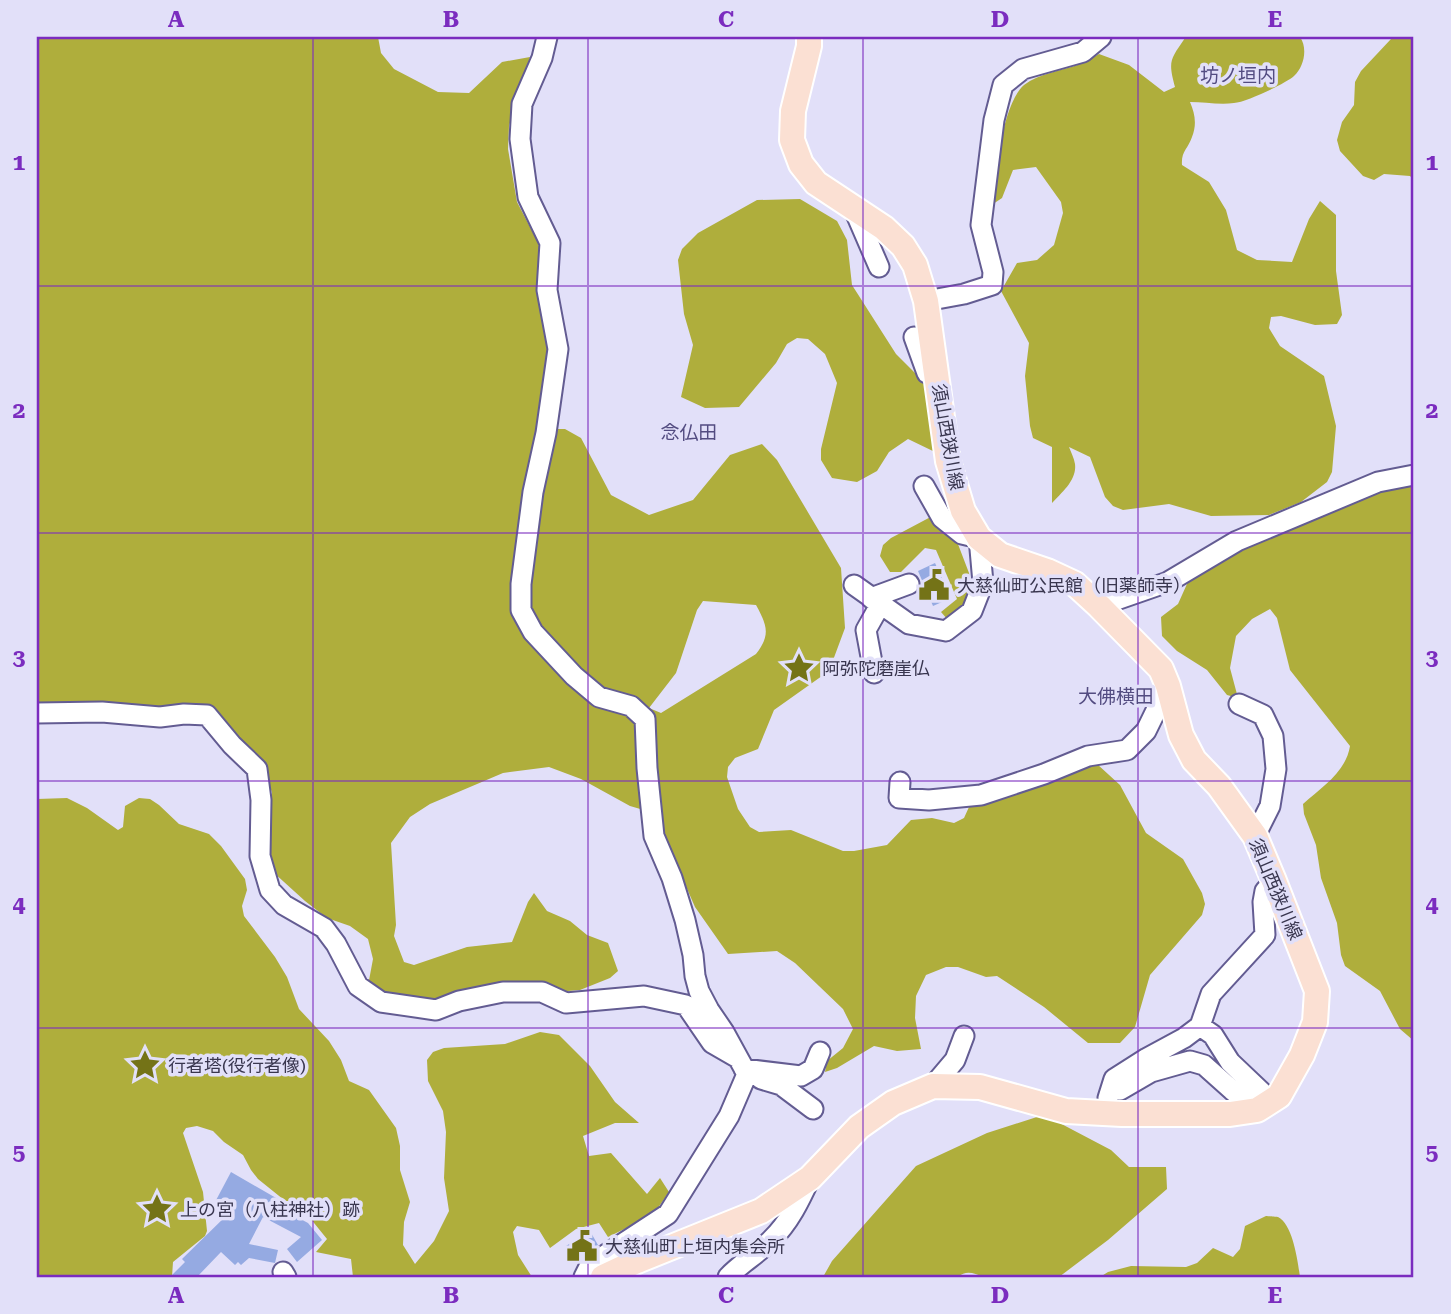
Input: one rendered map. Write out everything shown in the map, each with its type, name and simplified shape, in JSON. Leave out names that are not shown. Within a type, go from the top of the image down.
[{"type":"main road","name":"須山西狭川線","points":[[809,37],[793,111],[792,140],[801,164],[816,183],[884,228],[903,246],[915,265],[926,301],[948,461],[962,511],[979,538],[1000,555],[1075,583],[1161,668],[1181,735],[1194,760],[1219,786],[1255,836],[1317,991],[1315,1022],[1302,1055],[1279,1096],[1264,1106]]},
{"type":"main road","points":[[603,1277],[761,1211],[810,1178],[859,1126],[893,1103],[933,1086],[980,1087],[1066,1111],[1100,1105],[1122,1114],[1230,1114],[1264,1106]]},
{"type":"street","points":[[547,37],[542,58],[522,104],[520,139],[528,197],[550,243],[547,290],[558,349],[546,433],[533,492],[520,610],[533,632],[574,676],[599,697],[631,706],[645,719],[654,836],[672,878],[685,920],[699,991],[743,1067],[729,1115],[668,1214],[590,1265],[584,1277]]},
{"type":"street","points":[[926,301],[964,294],[992,285],[993,272],[981,225],[993,120],[1003,85],[1023,69],[1083,52],[1101,37]]},
{"type":"street","points":[[853,207],[879,267]]},
{"type":"street","points":[[914,337],[927,373],[937,378]]},
{"type":"street","points":[[1100,606],[1168,582],[1237,541],[1378,482],[1414,475]]},
{"type":"street","points":[[854,585],[909,624],[946,631],[972,611],[984,583],[979,538],[962,534],[942,518],[924,486]]},
{"type":"street","points":[[874,673],[866,630],[875,602],[909,584]]},
{"type":"street","points":[[900,782],[899,798],[929,800],[981,795],[1088,756],[1126,750],[1146,731],[1168,685]]},
{"type":"street","points":[[1239,704],[1263,715],[1273,736],[1276,769],[1270,806],[1255,836]]},
{"type":"street","points":[[37,713],[102,712],[160,718],[184,714],[207,715],[257,769],[261,800],[260,856],[270,890],[284,905],[324,928],[336,944],[358,986],[381,1002],[436,1010],[459,1001],[503,992],[542,992],[566,1003],[644,996],[686,1005],[712,1043],[743,1067],[781,1085],[813,1109]]},
{"type":"street","points":[[1100,1105],[1114,1079],[1200,1026],[1211,994],[1265,935],[1263,902],[1265,891],[1274,881]]},
{"type":"street","points":[[1200,1026],[1213,1035],[1264,1106]]},
{"type":"street","points":[[933,1086],[956,1060],[964,1036]]},
{"type":"street","points":[[743,1067],[801,1076],[813,1069],[820,1052]]},
{"type":"street","points":[[1100,1105],[1151,1072],[1190,1062],[1204,1065],[1232,1090],[1264,1106]]},
{"type":"street","points":[[728,1277],[771,1241],[796,1208],[810,1178]]},
{"type":"shaded area","points":[[37,37],[378,37],[381,53],[394,69],[438,92],[469,93],[502,62],[530,57],[509,126],[508,149],[517,202],[540,246],[553,429],[565,429],[581,438],[611,495],[649,515],[693,500],[730,455],[762,444],[777,460],[841,568],[845,628],[829,671],[774,710],[758,749],[735,758],[728,767],[727,777],[738,809],[750,827],[759,832],[791,830],[843,851],[854,851],[887,845],[911,820],[932,818],[954,823],[964,818],[969,807],[1013,789],[1097,764],[1120,785],[1146,833],[1183,859],[1202,893],[1205,904],[1202,915],[1150,975],[1135,1027],[1120,1043],[1088,1043],[1044,1007],[997,976],[986,977],[958,967],[946,967],[926,975],[916,996],[915,1018],[921,1049],[897,1051],[874,1046],[825,1072],[827,1061],[843,1048],[853,1029],[843,1009],[795,963],[777,951],[728,954],[695,907],[654,813],[630,806],[581,779],[549,767],[503,773],[430,804],[410,817],[391,843],[396,925],[394,936],[404,962],[414,965],[467,947],[512,942],[534,893],[547,911],[570,921],[587,935],[608,943],[618,971],[610,978],[580,990],[386,1001],[367,991],[373,959],[368,939],[350,926],[327,918],[273,872],[260,818],[272,793],[263,762],[192,707],[37,708]],"holes":[[[703,601],[756,605],[766,630],[764,641],[756,654],[661,713],[649,708],[676,673],[697,610]]]},
{"type":"shaded area","points":[[1300,37],[1302,41],[1304,57],[1300,68],[1283,83],[1240,102],[1190,102],[1194,128],[1182,165],[1209,182],[1226,210],[1237,250],[1257,260],[1292,262],[1309,219],[1320,201],[1336,215],[1336,271],[1342,315],[1337,324],[1315,325],[1281,316],[1271,317],[1269,328],[1280,346],[1324,376],[1336,426],[1332,472],[1327,482],[1301,502],[1269,515],[1211,516],[1169,504],[1123,510],[1113,506],[1105,497],[1090,457],[1069,447],[1075,464],[1074,475],[1052,503],[1052,447],[1033,438],[1030,426],[1025,376],[1029,343],[1001,291],[1017,263],[1037,260],[1054,245],[1063,213],[1061,202],[1036,167],[1013,170],[1002,198],[993,204],[1005,124],[1016,94],[1024,85],[1099,54],[1129,65],[1164,92],[1175,87],[1171,71],[1172,61],[1185,38]]},
{"type":"shaded area","points":[[1396,37],[1414,37],[1414,180],[1410,176],[1384,174],[1374,180],[1363,176],[1340,151],[1337,140],[1342,122],[1354,105],[1355,82],[1361,71]]},
{"type":"shaded area","points":[[800,199],[837,221],[847,240],[852,285],[896,354],[926,384],[937,453],[908,439],[889,452],[877,471],[857,482],[832,478],[821,460],[821,449],[837,383],[825,354],[808,339],[797,338],[787,344],[776,363],[739,407],[705,408],[681,397],[693,345],[684,314],[678,260],[682,249],[698,233],[757,200]]},
{"type":"shaded area","points":[[1414,484],[1414,1041],[1400,1029],[1380,991],[1345,966],[1341,955],[1337,923],[1321,878],[1316,845],[1303,804],[1344,764],[1350,746],[1290,670],[1277,618],[1270,609],[1252,619],[1236,636],[1230,668],[1238,698],[1227,695],[1207,670],[1177,651],[1162,636],[1161,617],[1178,604],[1191,575],[1362,493]]},
{"type":"shaded area","points":[[940,512],[948,518],[969,573],[970,583],[965,604],[948,620],[941,612],[957,599],[936,550],[925,548],[901,572],[890,572],[880,556],[883,545],[891,538]]},
{"type":"shaded area","points":[[67,798],[87,808],[118,830],[123,827],[125,806],[139,798],[150,799],[179,824],[209,834],[221,846],[245,879],[247,890],[242,906],[244,916],[287,977],[299,1009],[329,1041],[341,1060],[349,1081],[369,1090],[396,1128],[400,1146],[400,1170],[410,1202],[404,1222],[403,1245],[415,1264],[434,1241],[449,1211],[444,1178],[446,1132],[443,1111],[428,1081],[427,1060],[433,1052],[444,1048],[505,1044],[540,1032],[559,1035],[590,1066],[615,1102],[639,1123],[615,1123],[583,1136],[589,1156],[611,1153],[647,1194],[660,1178],[669,1192],[653,1215],[608,1237],[599,1223],[576,1229],[550,1248],[539,1230],[517,1226],[513,1232],[518,1255],[532,1277],[353,1277],[351,1259],[316,1252],[327,1239],[310,1218],[258,1179],[243,1155],[213,1131],[197,1126],[186,1128],[183,1133],[203,1192],[207,1231],[205,1236],[173,1262],[172,1277],[37,1277],[37,799]]},
{"type":"shaded area","points":[[1040,1116],[1052,1119],[1111,1150],[1129,1167],[1166,1167],[1167,1189],[1108,1240],[1059,1277],[983,1277],[967,1273],[958,1277],[823,1277],[832,1261],[916,1166],[987,1133]]},
{"type":"shaded area","points":[[1266,1216],[1278,1217],[1287,1227],[1294,1244],[1300,1277],[1100,1277],[1131,1266],[1186,1267],[1197,1263],[1213,1248],[1233,1257],[1240,1249],[1245,1226]]},
{"type":"building","name":"大慈仙町公民館（旧薬師寺）","points":[[935,563],[951,598],[933,606],[918,571]]},
{"type":"building","points":[[231,1172],[283,1202],[280,1208],[308,1223],[322,1240],[297,1262],[287,1249],[301,1237],[263,1217],[249,1244],[278,1250],[275,1263],[249,1258],[241,1265],[238,1262],[235,1265],[221,1252],[197,1277],[170,1277],[185,1262],[182,1259],[229,1213],[214,1204]]},
{"type":"building","name":"大慈仙町上垣内集会所","points":[[590,1231],[598,1245],[575,1260],[566,1246]]},
{"type":"place","name":"大慈仙町公民館（旧薬師寺）","points":[[934,585]]},
{"type":"place","name":"阿弥陀磨崖仏","points":[[799,668]]},
{"type":"place","name":"行者塔(役行者像)","points":[[145,1065]]},
{"type":"place","name":"上の宮（八柱神社）跡","points":[[157,1209]]},
{"type":"place","name":"大慈仙町上垣内集会所","points":[[582,1246]]},
{"type":"district","name":"坊ノ垣内","points":[[1238,75]]},
{"type":"district","name":"念仏田","points":[[689,432]]},
{"type":"district","name":"大佛横田","points":[[1116,696]]}]
